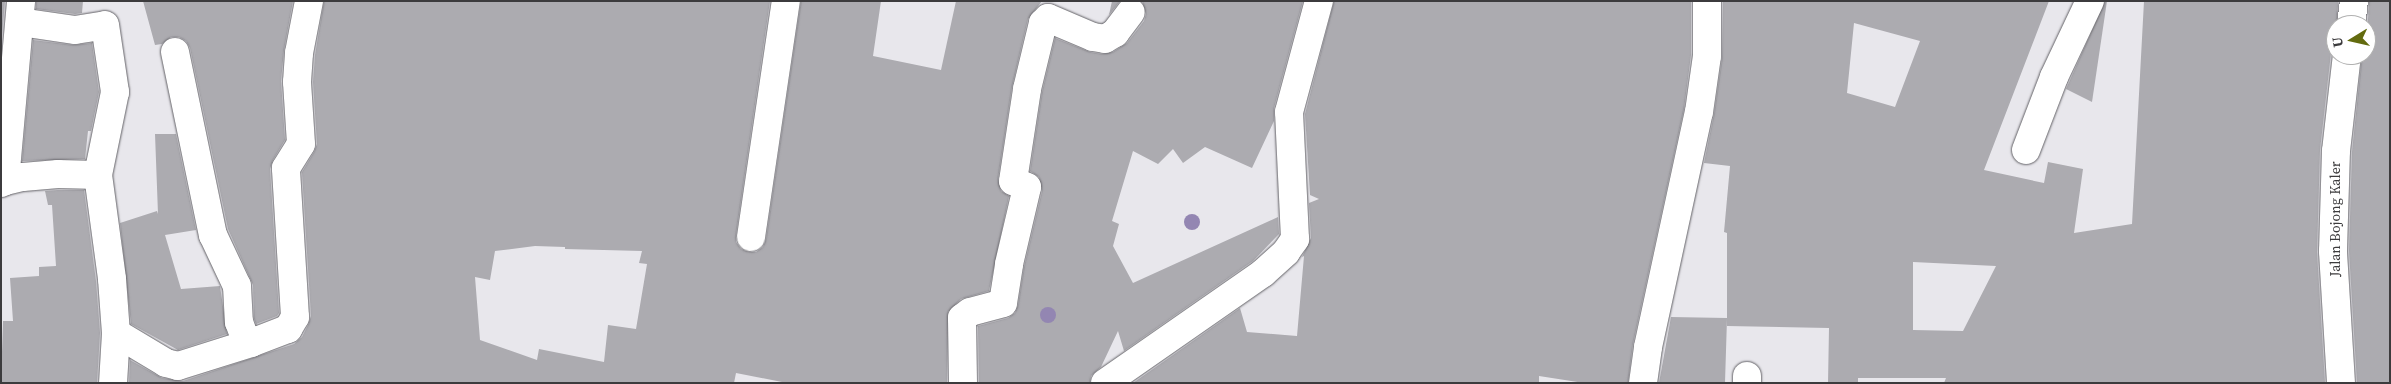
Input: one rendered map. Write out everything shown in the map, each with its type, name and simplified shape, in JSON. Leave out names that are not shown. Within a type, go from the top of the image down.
[{"type":"street","points":[[116,333],[166,363],[178,366],[251,343],[288,329],[293,324],[295,317],[286,168],[301,144],[297,82],[299,53],[309,1]]},
{"type":"street","points":[[751,237],[786,1]]},
{"type":"street","points":[[1106,383],[1263,273],[1286,252],[1295,239],[1289,112],[1318,1]]},
{"type":"street","points":[[1644,383],[1648,347],[1699,112],[1707,56],[1707,1]]},
{"type":"street","points":[[2026,150],[2054,77],[2090,1]]},
{"type":"street","points":[[2352,15],[2354,1]]},
{"type":"street","points":[[98,175],[80,173],[23,177],[3,182],[20,12],[75,30],[105,25],[115,92],[98,175],[112,279],[116,333],[113,383]]},
{"type":"street","points":[[963,383],[962,318],[970,312],[1003,303],[1009,264],[1027,187],[1012,181],[1027,89],[1043,23],[1048,18],[1093,38],[1105,38],[1115,33],[1131,12]]},
{"type":"street","points":[[175,52],[214,236],[236,286],[239,322],[243,333],[251,343]]},
{"type":"street","name":"Jalan Bojong Kaler","points":[[2341,383],[2333,251],[2336,151],[2346,65]]},
{"type":"building","points":[[1,1],[5,1],[1,47]]},
{"type":"building","points":[[36,1],[83,1],[82,13],[75,14],[36,9]]},
{"type":"building","points":[[143,1],[293,1],[284,50],[281,81],[285,140],[270,169],[279,313],[277,316],[256,324],[254,319],[253,285],[228,229],[190,48],[186,41],[179,37],[171,37],[162,44],[155,45]]},
{"type":"building","points":[[324,1],[770,1],[736,235],[736,242],[741,249],[756,252],[763,247],[766,239],[801,1],[881,1],[873,56],[941,70],[956,1],[1042,1],[1028,19],[1012,87],[998,179],[1001,191],[1009,196],[989,291],[961,299],[948,312],[947,383],[787,383],[736,373],[734,383],[129,383],[130,360],[162,378],[183,381],[294,344],[302,337],[311,316],[302,172],[317,144],[313,82],[315,55]],"holes":[[[535,246],[565,247],[565,249],[642,251],[639,263],[647,264],[636,329],[608,325],[604,362],[539,349],[537,360],[480,340],[475,277],[490,280],[495,251]]]},
{"type":"building","points":[[1112,1],[1120,1],[1109,15]]},
{"type":"building","points":[[1142,1],[1303,1],[1274,108],[1274,121],[1252,168],[1205,147],[1183,163],[1173,149],[1158,164],[1133,151],[1112,221],[1119,224],[1113,246],[1133,283],[1278,217],[1279,234],[1253,261],[1124,351],[1118,331],[1101,367],[1091,376],[1090,383],[979,383],[978,326],[1008,318],[1015,313],[1018,305],[1024,267],[1042,191],[1039,177],[1030,171],[1042,92],[1055,38],[1090,52],[1102,54],[1113,52],[1127,43],[1144,21],[1146,14]]},
{"type":"building","points":[[1334,1],[1691,1],[1691,55],[1684,109],[1633,344],[1628,383],[1584,383],[1539,376],[1539,383],[1133,383],[1240,308],[1247,332],[1297,336],[1304,256],[1302,257],[1311,238],[1309,203],[1319,199],[1310,195],[1305,114]]},
{"type":"building","points":[[1723,1],[2049,1],[1984,170],[2044,183],[2048,162],[2083,169],[2074,233],[2132,224],[2144,1],[2338,1],[2337,15],[2326,15],[2326,65],[2330,65],[2320,150],[2317,252],[2325,383],[1944,383],[1946,378],[1858,378],[1858,383],[1828,383],[1829,328],[1727,326],[1727,233],[1724,232],[1730,166],[1704,163],[1714,114],[1722,58]],"holes":[[[1854,23],[1920,41],[1895,107],[1847,93]],[[1913,262],[1996,266],[1963,331],[1913,330]]]},
{"type":"building","points":[[2105,1],[2107,1],[2092,102],[2066,89]]},
{"type":"building","points":[[2369,1],[2390,1],[2390,383],[2357,383],[2349,251],[2352,152],[2361,65],[2376,65],[2376,15],[2368,15]]},
{"type":"building","points":[[33,40],[73,45],[92,43],[99,92],[91,131],[88,131],[85,159],[22,161]]},
{"type":"building","points":[[155,134],[176,134],[196,230],[165,235],[181,289],[220,286],[227,334],[178,350],[131,324],[120,223],[157,211],[158,214]]},
{"type":"building","points":[[84,190],[96,281],[100,333],[97,383],[1,383],[3,321],[13,321],[10,278],[39,276],[39,267],[56,266],[52,205],[48,205],[45,191]]},
{"type":"building","points":[[1671,317],[1727,318],[1725,383],[1659,383]]}]
